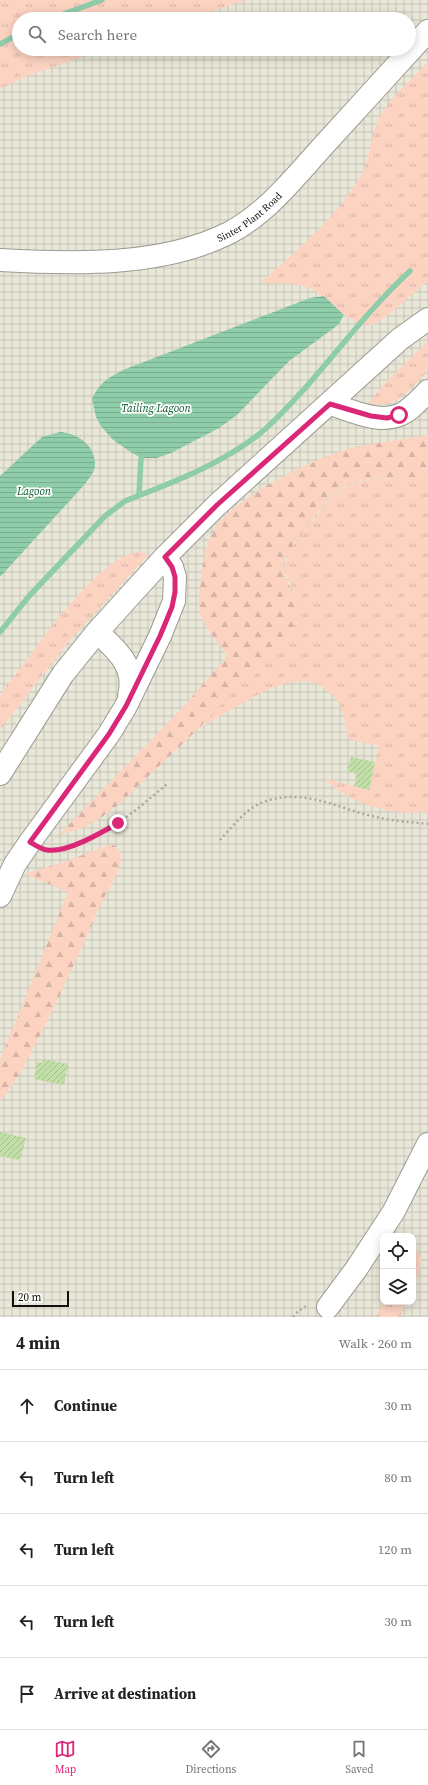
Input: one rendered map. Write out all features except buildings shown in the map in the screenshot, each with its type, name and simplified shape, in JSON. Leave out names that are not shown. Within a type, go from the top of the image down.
[{"type":"lane","name":"Sinter Plant Road","points":[[416,44],[428,31]]},
{"type":"lane","name":"Sinter Plant Road","points":[[0,260],[76,262],[143,258],[187,249],[230,232],[276,197],[405,56]]},
{"type":"lane","points":[[0,774],[63,674],[97,632],[165,557],[217,505],[400,339],[428,319]]},
{"type":"lane","points":[[330,404],[371,416],[387,418],[404,412],[428,391]]},
{"type":"lane","points":[[0,896],[15,864],[109,734],[126,706],[160,636],[174,601],[175,577],[172,567],[165,557]]},
{"type":"lane","points":[[97,632],[124,659],[131,674],[131,690],[126,706]]},
{"type":"lane","points":[[328,1307],[357,1268],[394,1211],[428,1144]]},
{"type":"path","points":[[30,842],[47,850],[55,850],[81,843],[94,837],[132,813],[167,784]]},
{"type":"path","points":[[220,840],[253,808],[266,801],[295,796],[310,797],[376,817],[428,824]]},
{"type":"shaded area","points":[[0,0],[428,0],[428,1317],[0,1317]]},
{"type":"green space","points":[[0,0],[246,0],[209,12],[12,12],[12,56],[85,56],[32,74],[0,89]]},
{"type":"green space","points":[[428,62],[428,281],[386,317],[373,324],[365,325],[349,318],[309,288],[291,284],[260,283],[301,247],[327,221],[350,193],[363,170],[375,127],[382,113],[408,82]]},
{"type":"green space","points":[[428,341],[428,371],[415,385],[395,401],[378,404],[368,403],[388,380]]},
{"type":"green space","points":[[428,435],[428,479],[382,478],[348,484],[328,499],[293,545],[285,560],[284,570],[300,607],[297,623],[290,632],[198,729],[118,805],[99,819],[83,828],[59,835],[185,705],[225,659],[226,654],[203,621],[199,602],[206,548],[214,530],[224,518],[237,506],[273,482],[329,455],[364,445]]},
{"type":"green space","points":[[374,479],[428,479],[428,812],[396,812],[365,804],[343,793],[323,778],[369,790],[379,746],[349,739],[340,705],[327,690],[315,683],[303,681],[290,682],[265,691],[198,729],[298,622],[300,606],[284,570],[289,551],[328,501],[338,491],[351,484]]},
{"type":"green space","points":[[137,552],[142,552],[148,555],[69,641],[0,730],[1,694],[41,641],[72,602],[106,568],[122,557]]},
{"type":"green space","points":[[112,844],[121,854],[120,865],[115,877],[100,906],[43,1030],[19,1075],[0,1100],[0,1060],[68,892],[24,874],[61,863]]},
{"type":"green space","points":[[416,1249],[420,1255],[421,1260],[416,1278]]},
{"type":"green space","points":[[382,1305],[405,1305],[400,1317],[376,1317]]},
{"type":"water","name":"Tailing Lagoon","points":[[324,296],[344,315],[338,325],[289,361],[237,415],[219,428],[171,453],[157,458],[141,458],[112,439],[101,426],[96,417],[92,399],[97,389],[113,375],[310,298]]},
{"type":"water","name":"Lagoon","points":[[60,432],[79,438],[84,441],[92,451],[95,464],[92,475],[0,577],[0,476],[42,437]]},
{"type":"waterway","points":[[69,12],[102,0]]},
{"type":"waterway","points":[[0,44],[12,38]]},
{"type":"waterway","points":[[0,632],[30,595],[105,516],[125,501],[176,481],[211,465],[243,446],[265,430],[307,386],[370,312],[410,271]]},
{"type":"waterway","points":[[139,495],[141,458]]},
{"type":"route","points":[[118,823],[81,843],[55,850],[47,850],[30,842],[109,734],[126,706],[160,636],[172,607],[175,592],[175,577],[172,567],[165,557],[184,536],[217,505],[330,404],[371,416],[387,418],[399,415]]}]
